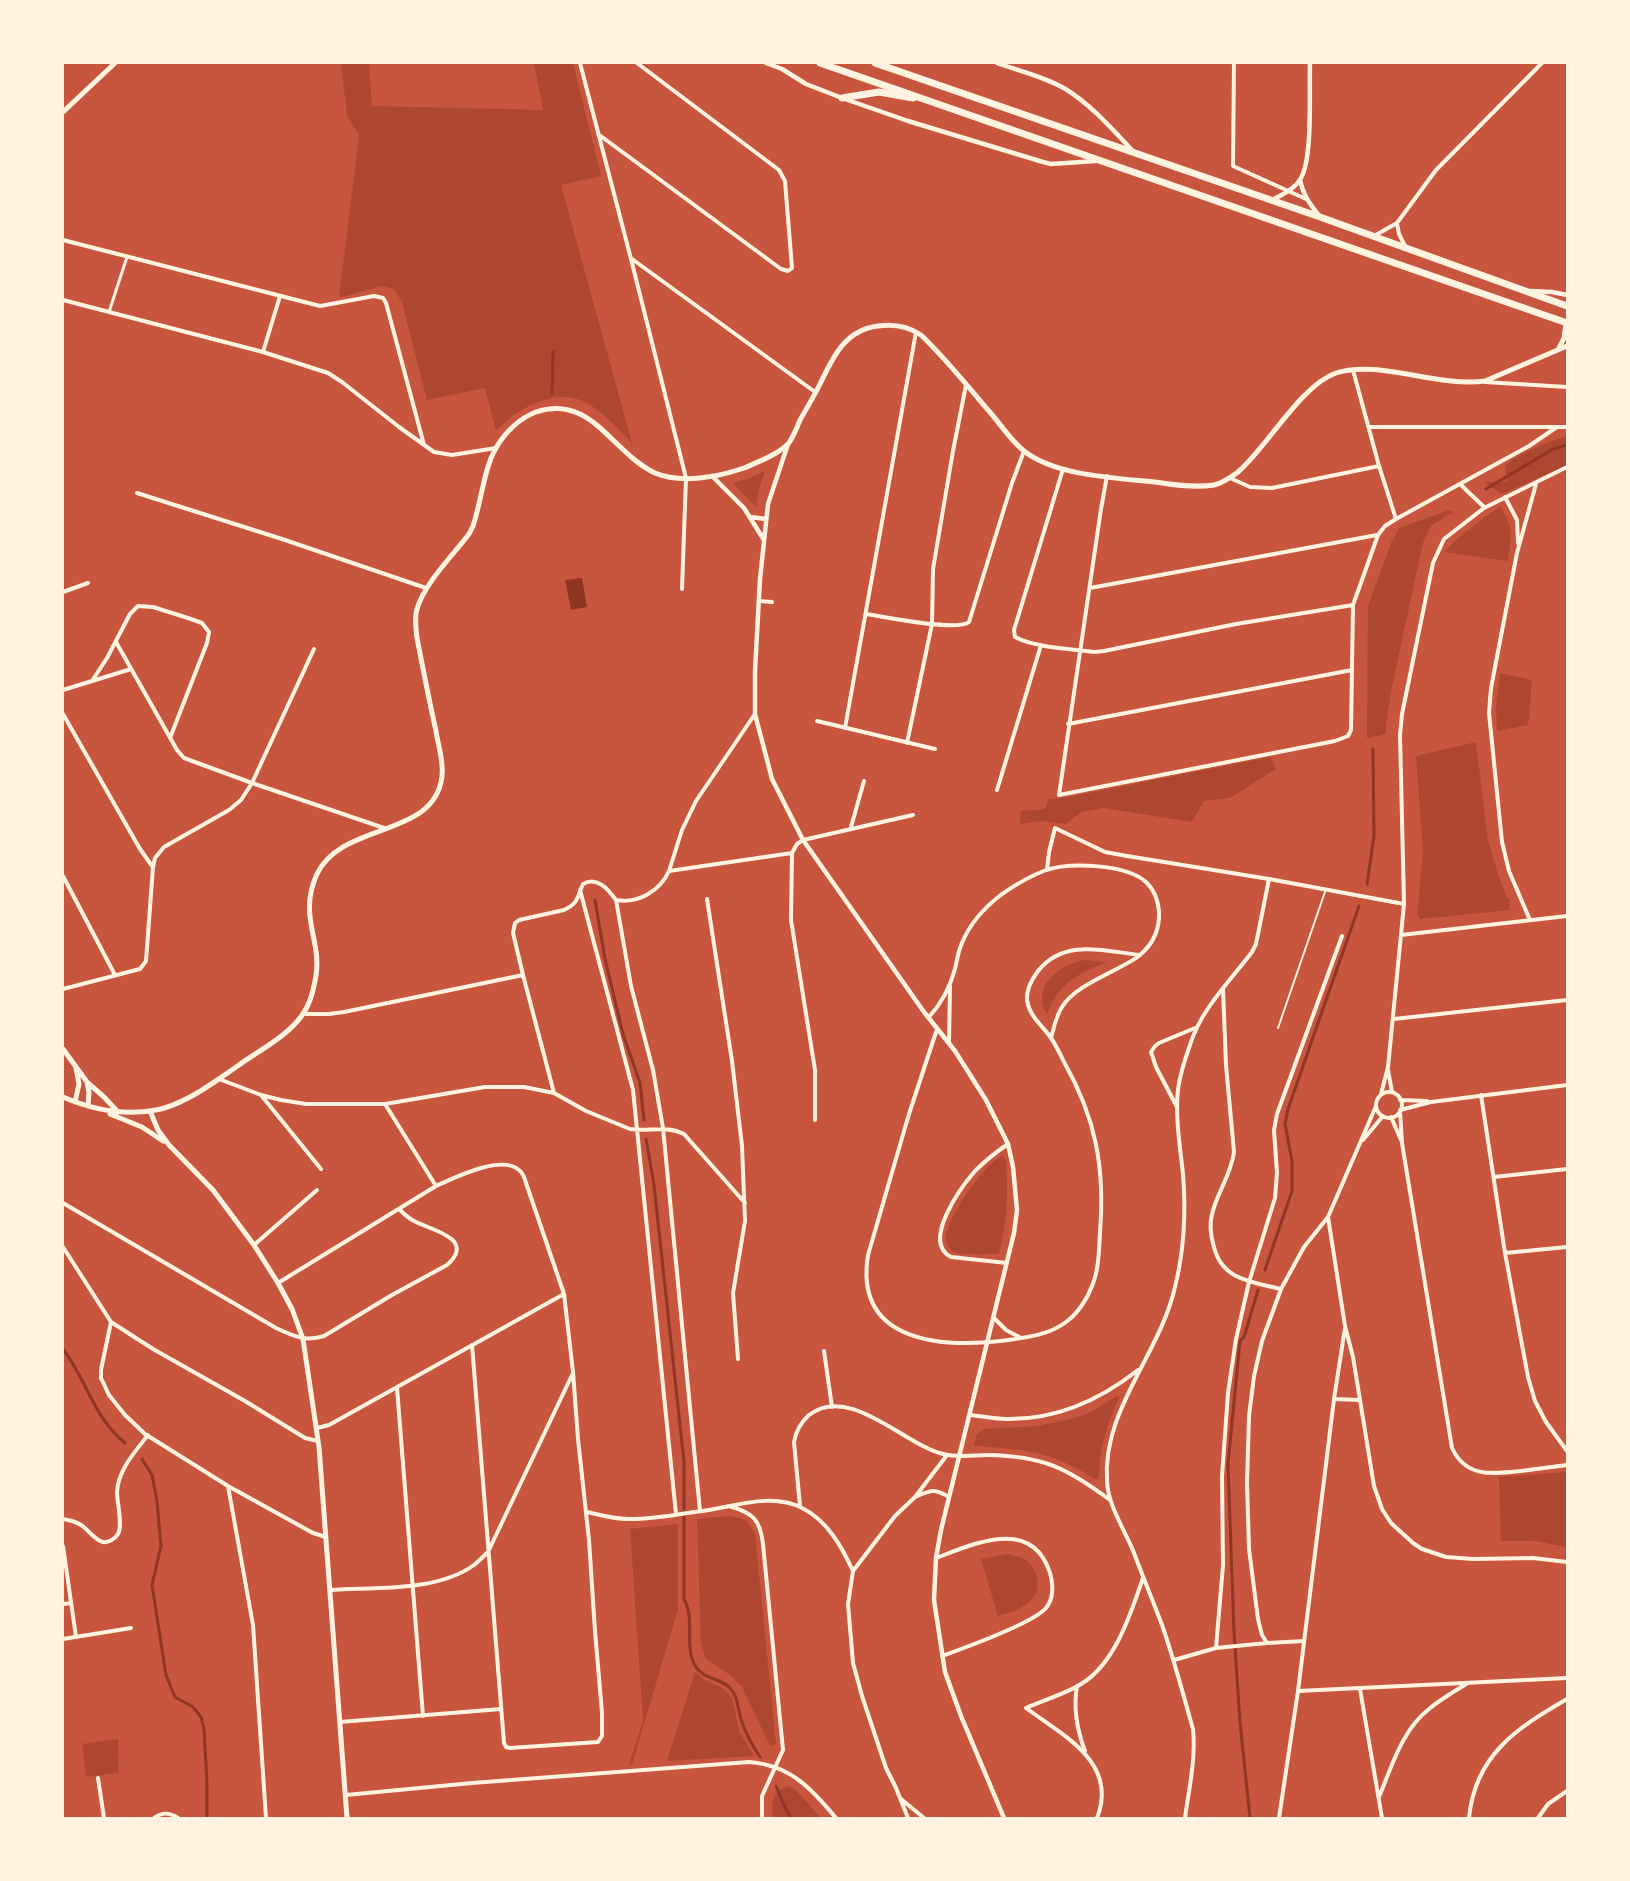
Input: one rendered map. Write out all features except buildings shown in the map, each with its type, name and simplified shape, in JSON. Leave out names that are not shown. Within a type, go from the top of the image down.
[{"type":"highway","points":[[820,63],[1567,323]]},
{"type":"highway","points":[[875,63],[1406,247],[1567,306]]},
{"type":"highway","points":[[842,98],[879,92],[936,102]]},
{"type":"main road","points":[[63,112],[107,66],[115,63]]},
{"type":"main road","points":[[1559,348],[1567,323]]},
{"type":"main road","points":[[63,1097],[118,1113],[150,1111],[172,1105],[191,1097],[286,1032],[303,1014],[312,992],[317,968],[308,912],[310,890],[322,865],[344,846],[357,839],[415,817],[427,809],[439,789],[442,767],[415,622],[417,610],[426,588],[473,526],[496,448],[522,419],[542,411],[563,408],[578,411],[646,468],[666,476],[686,478],[712,476],[753,464],[789,443],[843,343],[854,334],[869,327],[891,325],[916,332],[930,344],[1024,451],[1063,469],[1191,486],[1211,485],[1224,483],[1238,472],[1316,384],[1337,373],[1353,369],[1373,370],[1460,383],[1485,381],[1567,346]]},
{"type":"main road","points":[[63,1049],[87,1082],[118,1113]]},
{"type":"main road","points":[[75,1102],[79,1084],[76,1067]]},
{"type":"main road","points":[[87,1082],[88,1106]]},
{"type":"main road","points":[[104,1110],[142,1127],[169,1145]]},
{"type":"main road","points":[[150,1111],[158,1130],[169,1145],[213,1190],[254,1245],[292,1309],[303,1339],[317,1428],[347,1818]]},
{"type":"street","points":[[580,63],[686,478],[682,589]]},
{"type":"street","points":[[597,133],[783,270],[788,271],[793,266],[783,175],[637,63]]},
{"type":"street","points":[[766,63],[782,69],[806,84],[842,98],[908,121],[1043,162],[1051,164],[1099,161]]},
{"type":"street","points":[[996,63],[1068,90],[1086,104],[1136,154]]},
{"type":"street","points":[[1234,63],[1233,166],[1306,199]]},
{"type":"street","points":[[1272,201],[1300,180],[1307,164],[1310,63]]},
{"type":"street","points":[[1373,236],[1397,223],[1436,170],[1542,63]]},
{"type":"street","points":[[1300,180],[1306,199],[1320,217]]},
{"type":"street","points":[[1397,223],[1399,234],[1406,247]]},
{"type":"street","points":[[63,240],[325,306],[374,296],[383,298],[424,445]]},
{"type":"street","points":[[109,312],[128,257]]},
{"type":"street","points":[[631,259],[816,392]]},
{"type":"street","points":[[1525,291],[1567,295]]},
{"type":"street","points":[[263,352],[280,296]]},
{"type":"street","points":[[63,300],[263,352],[328,373],[342,381],[434,452],[452,455],[496,448]]},
{"type":"street","points":[[845,728],[916,332]]},
{"type":"street","points":[[1353,369],[1396,519]]},
{"type":"street","points":[[1485,381],[1567,387]]},
{"type":"street","points":[[907,743],[932,624],[933,569],[966,385]]},
{"type":"street","points":[[1369,427],[1567,427]]},
{"type":"street","points":[[1107,476],[1059,795],[1312,746],[1348,736],[1351,730],[1353,605],[1378,535],[1385,526],[1396,519],[1461,485],[1557,427]]},
{"type":"street","points":[[789,443],[770,495],[766,519],[755,671],[755,714],[772,779],[803,840],[949,1042],[986,1100],[1008,1144],[1013,1167],[1017,1210],[1007,1263],[958,1456],[936,1558],[934,1600],[945,1672],[957,1707],[1004,1818]]},
{"type":"street","points":[[866,614],[932,624],[961,626],[969,622],[1024,451]]},
{"type":"street","points":[[1230,478],[1250,487],[1272,488],[1379,466]]},
{"type":"street","points":[[1381,1095],[1388,1067],[1394,1019],[1404,904],[1400,735],[1402,714],[1433,563],[1444,539],[1484,508],[1567,467]]},
{"type":"street","points":[[1063,469],[1014,630],[1016,637],[1041,645],[1104,651],[1236,624],[1353,605]]},
{"type":"street","points":[[712,476],[744,508],[764,540]]},
{"type":"street","points":[[1530,920],[1509,871],[1502,842],[1489,713],[1491,688],[1517,553],[1536,484]]},
{"type":"street","points":[[1461,485],[1484,508]]},
{"type":"street","points":[[137,493],[426,588]]},
{"type":"street","points":[[1505,497],[1517,520],[1517,553]]},
{"type":"street","points":[[750,517],[766,519]]},
{"type":"street","points":[[1090,588],[1378,535]]},
{"type":"street","points":[[63,592],[88,583]]},
{"type":"street","points":[[759,601],[772,602]]},
{"type":"street","points":[[92,681],[135,608],[141,605],[202,623],[208,628],[209,636],[170,738]]},
{"type":"street","points":[[116,642],[177,750],[184,758],[387,829]]},
{"type":"street","points":[[997,790],[1041,645]]},
{"type":"street","points":[[63,990],[140,969],[146,962],[153,867],[159,852],[229,810],[241,800],[252,783],[314,649]]},
{"type":"street","points":[[63,690],[131,669]]},
{"type":"street","points":[[1068,724],[1352,670]]},
{"type":"street","points":[[63,714],[140,849],[153,867]]},
{"type":"street","points":[[616,900],[629,901],[648,895],[662,884],[669,871],[682,830],[696,801],[755,714]]},
{"type":"street","points":[[817,721],[935,749]]},
{"type":"street","points":[[850,828],[864,781]]},
{"type":"street","points":[[815,1120],[815,1070],[791,920],[792,853],[794,847],[803,840],[913,815]]},
{"type":"street","points":[[1047,870],[1055,828],[1105,852],[1404,904]]},
{"type":"street","points":[[669,871],[792,853]]},
{"type":"street","points":[[949,1042],[951,982],[961,944],[973,922],[991,903],[1015,885],[1047,870],[1072,865],[1095,865],[1129,873],[1148,884],[1158,904],[1159,925],[1151,944],[1129,963],[1087,985],[1068,999],[1059,1013],[1051,1038]]},
{"type":"street","points":[[63,876],[115,975]]},
{"type":"street","points":[[1185,1818],[1194,1745],[1193,1729],[1162,1624],[1111,1501],[1106,1469],[1112,1435],[1139,1370],[1161,1332],[1175,1287],[1184,1215],[1177,1108],[1179,1088],[1195,1028],[1256,944],[1269,879]]},
{"type":"street","points":[[554,1093],[523,975],[513,926],[519,920],[564,910],[576,903],[580,890],[586,882],[595,881],[606,887],[616,900],[631,986],[653,1070],[663,1128],[698,1511]]},
{"type":"street","points":[[580,890],[608,1001],[628,1068],[635,1104],[679,1514]]},
{"type":"street","points":[[707,899],[732,1061],[742,1146],[743,1236],[732,1293],[738,1359]]},
{"type":"street","points":[[1401,935],[1567,916]]},
{"type":"street","points":[[1216,1648],[1223,1565],[1222,1476],[1228,1393],[1236,1339],[1249,1282],[1275,1198],[1277,1173],[1274,1130],[1277,1114],[1342,936]]},
{"type":"street","points":[[938,1029],[909,1114],[877,1222],[865,1272],[871,1300],[884,1319],[904,1334],[932,1341],[987,1343],[1022,1338],[1056,1328],[1075,1314],[1093,1286],[1099,1249],[1102,1179],[1088,1111],[1075,1080],[1051,1038],[1034,1018],[1027,998],[1033,978],[1049,960],[1067,950],[1081,949],[1140,955]]},
{"type":"street","points":[[303,1014],[344,1012],[523,975]]},
{"type":"street","points":[[929,1017],[937,1008],[951,982]]},
{"type":"street","points":[[1223,989],[1226,1065],[1234,1152],[1212,1214],[1210,1226],[1212,1240],[1219,1263],[1231,1273],[1249,1282],[1281,1289]]},
{"type":"street","points":[[1394,1019],[1567,1000]]},
{"type":"street","points":[[1177,1108],[1151,1052],[1159,1043],[1195,1028]]},
{"type":"street","points":[[1388,1067],[1392,1092],[1400,1100],[1431,1102]]},
{"type":"street","points":[[219,1078],[261,1095],[306,1104],[385,1104],[485,1087],[524,1087],[554,1093],[608,1121],[637,1130],[663,1128],[677,1130],[690,1139],[744,1203]]},
{"type":"street","points":[[1376,1106],[1378,1112],[1383,1116],[1391,1117],[1400,1111],[1431,1102],[1567,1085]]},
{"type":"street","points":[[1267,1643],[1258,1618],[1249,1549],[1246,1483],[1249,1416],[1254,1376],[1262,1341],[1281,1289],[1304,1247],[1328,1216],[1361,1143],[1377,1100],[1386,1092],[1392,1092]]},
{"type":"street","points":[[261,1095],[321,1169]]},
{"type":"street","points":[[1482,1095],[1505,1253],[1528,1377],[1535,1401],[1546,1422],[1567,1451]]},
{"type":"street","points":[[1400,1100],[1402,1143],[1452,1448],[1456,1456],[1468,1468],[1489,1473],[1567,1465]]},
{"type":"street","points":[[385,1104],[436,1186]]},
{"type":"street","points":[[1361,1143],[1383,1116]]},
{"type":"street","points":[[1391,1117],[1402,1143]]},
{"type":"street","points":[[1007,1263],[951,1257],[941,1247],[940,1238],[946,1216],[964,1185],[989,1157],[1008,1144]]},
{"type":"street","points":[[278,1283],[436,1186],[478,1168],[500,1166],[512,1167],[520,1171],[564,1294],[587,1512],[602,1713],[602,1739],[595,1742],[507,1748],[504,1743],[472,1345]]},
{"type":"street","points":[[1494,1177],[1567,1169]]},
{"type":"street","points":[[254,1245],[317,1190]]},
{"type":"street","points":[[63,1203],[276,1328],[303,1339],[324,1336],[452,1261],[456,1246],[449,1236],[414,1221],[399,1209]]},
{"type":"street","points":[[1328,1216],[1377,1498],[1391,1523],[1413,1544],[1436,1554],[1458,1559],[1533,1558],[1567,1562]]},
{"type":"street","points":[[63,1247],[111,1322],[305,1438],[318,1441]]},
{"type":"street","points":[[1505,1253],[1567,1247]]},
{"type":"street","points":[[317,1428],[329,1425],[564,1294]]},
{"type":"street","points":[[993,1317],[1006,1330],[1022,1338]]},
{"type":"street","points":[[111,1322],[100,1370],[101,1378],[109,1395],[131,1421],[148,1435],[228,1485],[313,1533],[327,1537]]},
{"type":"street","points":[[1279,1818],[1298,1691],[1334,1399],[1346,1326]]},
{"type":"street","points":[[824,1352],[832,1407]]},
{"type":"street","points":[[970,1415],[1007,1419],[1065,1411],[1111,1390],[1139,1370]]},
{"type":"street","points":[[331,1590],[412,1585],[451,1576],[473,1565],[488,1552],[573,1372]]},
{"type":"street","points":[[397,1388],[423,1716]]},
{"type":"street","points":[[1334,1399],[1359,1400]]},
{"type":"street","points":[[800,1506],[795,1434],[803,1420],[812,1413],[832,1407],[852,1408],[927,1449],[947,1455],[1013,1456],[1047,1462],[1082,1480],[1111,1501]]},
{"type":"street","points":[[63,1519],[82,1526],[103,1542],[117,1536],[119,1529],[117,1494],[120,1479],[131,1458],[148,1435]]},
{"type":"street","points":[[908,1818],[872,1731],[853,1663],[848,1604],[853,1571],[895,1516],[915,1497],[947,1455]]},
{"type":"street","points":[[228,1485],[253,1625],[266,1818]]},
{"type":"street","points":[[915,1497],[930,1491],[949,1497]]},
{"type":"street","points":[[587,1512],[627,1519],[757,1502],[783,1502],[800,1506],[813,1514],[844,1552],[853,1571]]},
{"type":"street","points":[[729,1506],[753,1516],[761,1526],[783,1743],[782,1755],[762,1796],[762,1818]]},
{"type":"street","points":[[936,1558],[989,1540],[1003,1537],[1013,1538],[1031,1545],[1038,1551],[1047,1566],[1052,1582],[1050,1601],[1042,1612],[998,1634],[942,1656]]},
{"type":"street","points":[[63,1546],[76,1637]]},
{"type":"street","points":[[1097,1818],[1102,1794],[1100,1779],[1086,1755],[1071,1738],[1026,1708],[1082,1684],[1103,1667],[1126,1624],[1143,1578]]},
{"type":"street","points":[[63,1604],[71,1603]]},
{"type":"street","points":[[63,1639],[130,1628]]},
{"type":"street","points":[[1174,1660],[1216,1648],[1304,1641]]},
{"type":"street","points":[[1298,1691],[1567,1678]]},
{"type":"street","points":[[1379,1797],[1402,1743],[1411,1728],[1429,1709],[1469,1682]]},
{"type":"street","points":[[1077,1686],[1074,1701],[1077,1725],[1086,1755]]},
{"type":"street","points":[[1360,1689],[1382,1818]]},
{"type":"street","points":[[1469,1818],[1477,1783],[1487,1763],[1498,1749],[1520,1728],[1567,1699]]},
{"type":"street","points":[[340,1722],[501,1709]]},
{"type":"street","points":[[346,1795],[749,1762],[776,1768],[805,1783],[836,1818]]},
{"type":"street","points":[[98,1778],[104,1818]]},
{"type":"street","points":[[1538,1818],[1548,1804],[1567,1791]]},
{"type":"street","points":[[900,1798],[924,1818]]},
{"type":"street","points":[[154,1818],[164,1813],[178,1818]]},
{"type":"lane","points":[[1278,1028],[1326,889]]},
{"type":"shaded area","points":[[341,63],[369,63],[372,106],[543,110],[534,63],[573,63],[601,176],[561,185],[632,443],[599,412],[575,398],[550,398],[538,402],[515,415],[496,431],[485,388],[427,400],[402,302],[394,289],[381,286],[339,298],[359,135],[347,116]]},
{"type":"shaded area","points":[[1567,436],[1567,465],[1502,494],[1484,482],[1507,481],[1505,466],[1511,461],[1534,448]]},
{"type":"shaded area","points":[[765,471],[759,489],[756,507],[733,483]]},
{"type":"shaded area","points":[[1500,506],[1511,532],[1508,561],[1444,552],[1458,538]]},
{"type":"shaded area","points":[[1449,510],[1453,512],[1431,526],[1423,543],[1392,687],[1386,734],[1367,738],[1368,606],[1391,543],[1399,528]]},
{"type":"shaded area","points":[[582,578],[587,607],[571,610],[565,580]]},
{"type":"shaded area","points":[[1500,673],[1532,680],[1528,725],[1497,731],[1496,704]]},
{"type":"shaded area","points":[[1476,742],[1488,840],[1497,871],[1507,898],[1509,898],[1510,910],[1420,919],[1417,915],[1423,852],[1416,756]]},
{"type":"shaded area","points":[[1270,757],[1276,769],[1230,798],[1204,801],[1192,822],[1104,808],[1081,812],[1066,824],[1040,821],[1020,824],[1021,811],[1045,809],[1049,799]]},
{"type":"shaded area","points":[[1085,960],[1107,962],[1078,975],[1064,987],[1057,994],[1047,1014],[1042,995],[1050,978],[1066,966]]},
{"type":"shaded area","points":[[1002,1156],[1006,1160],[1007,1196],[1006,1218],[999,1254],[956,1253],[948,1246],[946,1239],[952,1219],[977,1180]]},
{"type":"shaded area","points":[[1117,1396],[1119,1397],[1102,1445],[1098,1479],[1052,1457],[974,1445],[977,1434],[985,1429],[1037,1426],[1075,1418],[1091,1412]]},
{"type":"shaded area","points":[[1567,1472],[1567,1547],[1534,1541],[1501,1541],[1499,1477]]},
{"type":"shaded area","points":[[731,1516],[746,1520],[755,1533],[776,1744],[770,1746],[742,1687],[730,1675],[706,1659],[701,1644],[697,1519]]},
{"type":"shaded area","points":[[678,1524],[678,1609],[632,1765],[629,1764],[643,1721],[630,1529]]},
{"type":"shaded area","points":[[1007,1554],[1027,1561],[1034,1570],[1038,1582],[1036,1594],[1025,1605],[998,1616],[981,1559]]},
{"type":"shaded area","points":[[695,1672],[706,1681],[721,1687],[732,1697],[739,1731],[754,1756],[667,1761]]},
{"type":"shaded area","points":[[118,1739],[119,1773],[86,1777],[82,1744]]},
{"type":"shaded area","points":[[788,1786],[795,1789],[821,1818],[773,1818],[774,1798],[779,1791]]},
{"type":"waterway","points":[[552,393],[553,352]]},
{"type":"waterway","points":[[1486,489],[1553,449],[1567,445]]},
{"type":"waterway","points":[[1367,884],[1374,836],[1373,749]]},
{"type":"waterway","points":[[595,900],[605,959],[623,1034],[640,1083],[644,1120]]},
{"type":"waterway","points":[[1265,1270],[1292,1191],[1292,1161],[1285,1124],[1288,1109],[1359,906]]},
{"type":"waterway","points":[[646,1139],[654,1185],[684,1462],[684,1599],[689,1616],[690,1651],[699,1671],[727,1685],[733,1692],[745,1729],[760,1757]]},
{"type":"waterway","points":[[1250,1818],[1234,1632],[1228,1464],[1240,1341],[1244,1337],[1258,1290]]},
{"type":"waterway","points":[[63,1349],[105,1422],[125,1443]]},
{"type":"waterway","points":[[142,1459],[152,1475],[157,1501],[161,1546],[152,1585],[166,1675],[175,1697],[193,1707],[201,1717],[204,1729],[207,1818]]},
{"type":"waterway","points":[[776,1786],[791,1818]]}]
